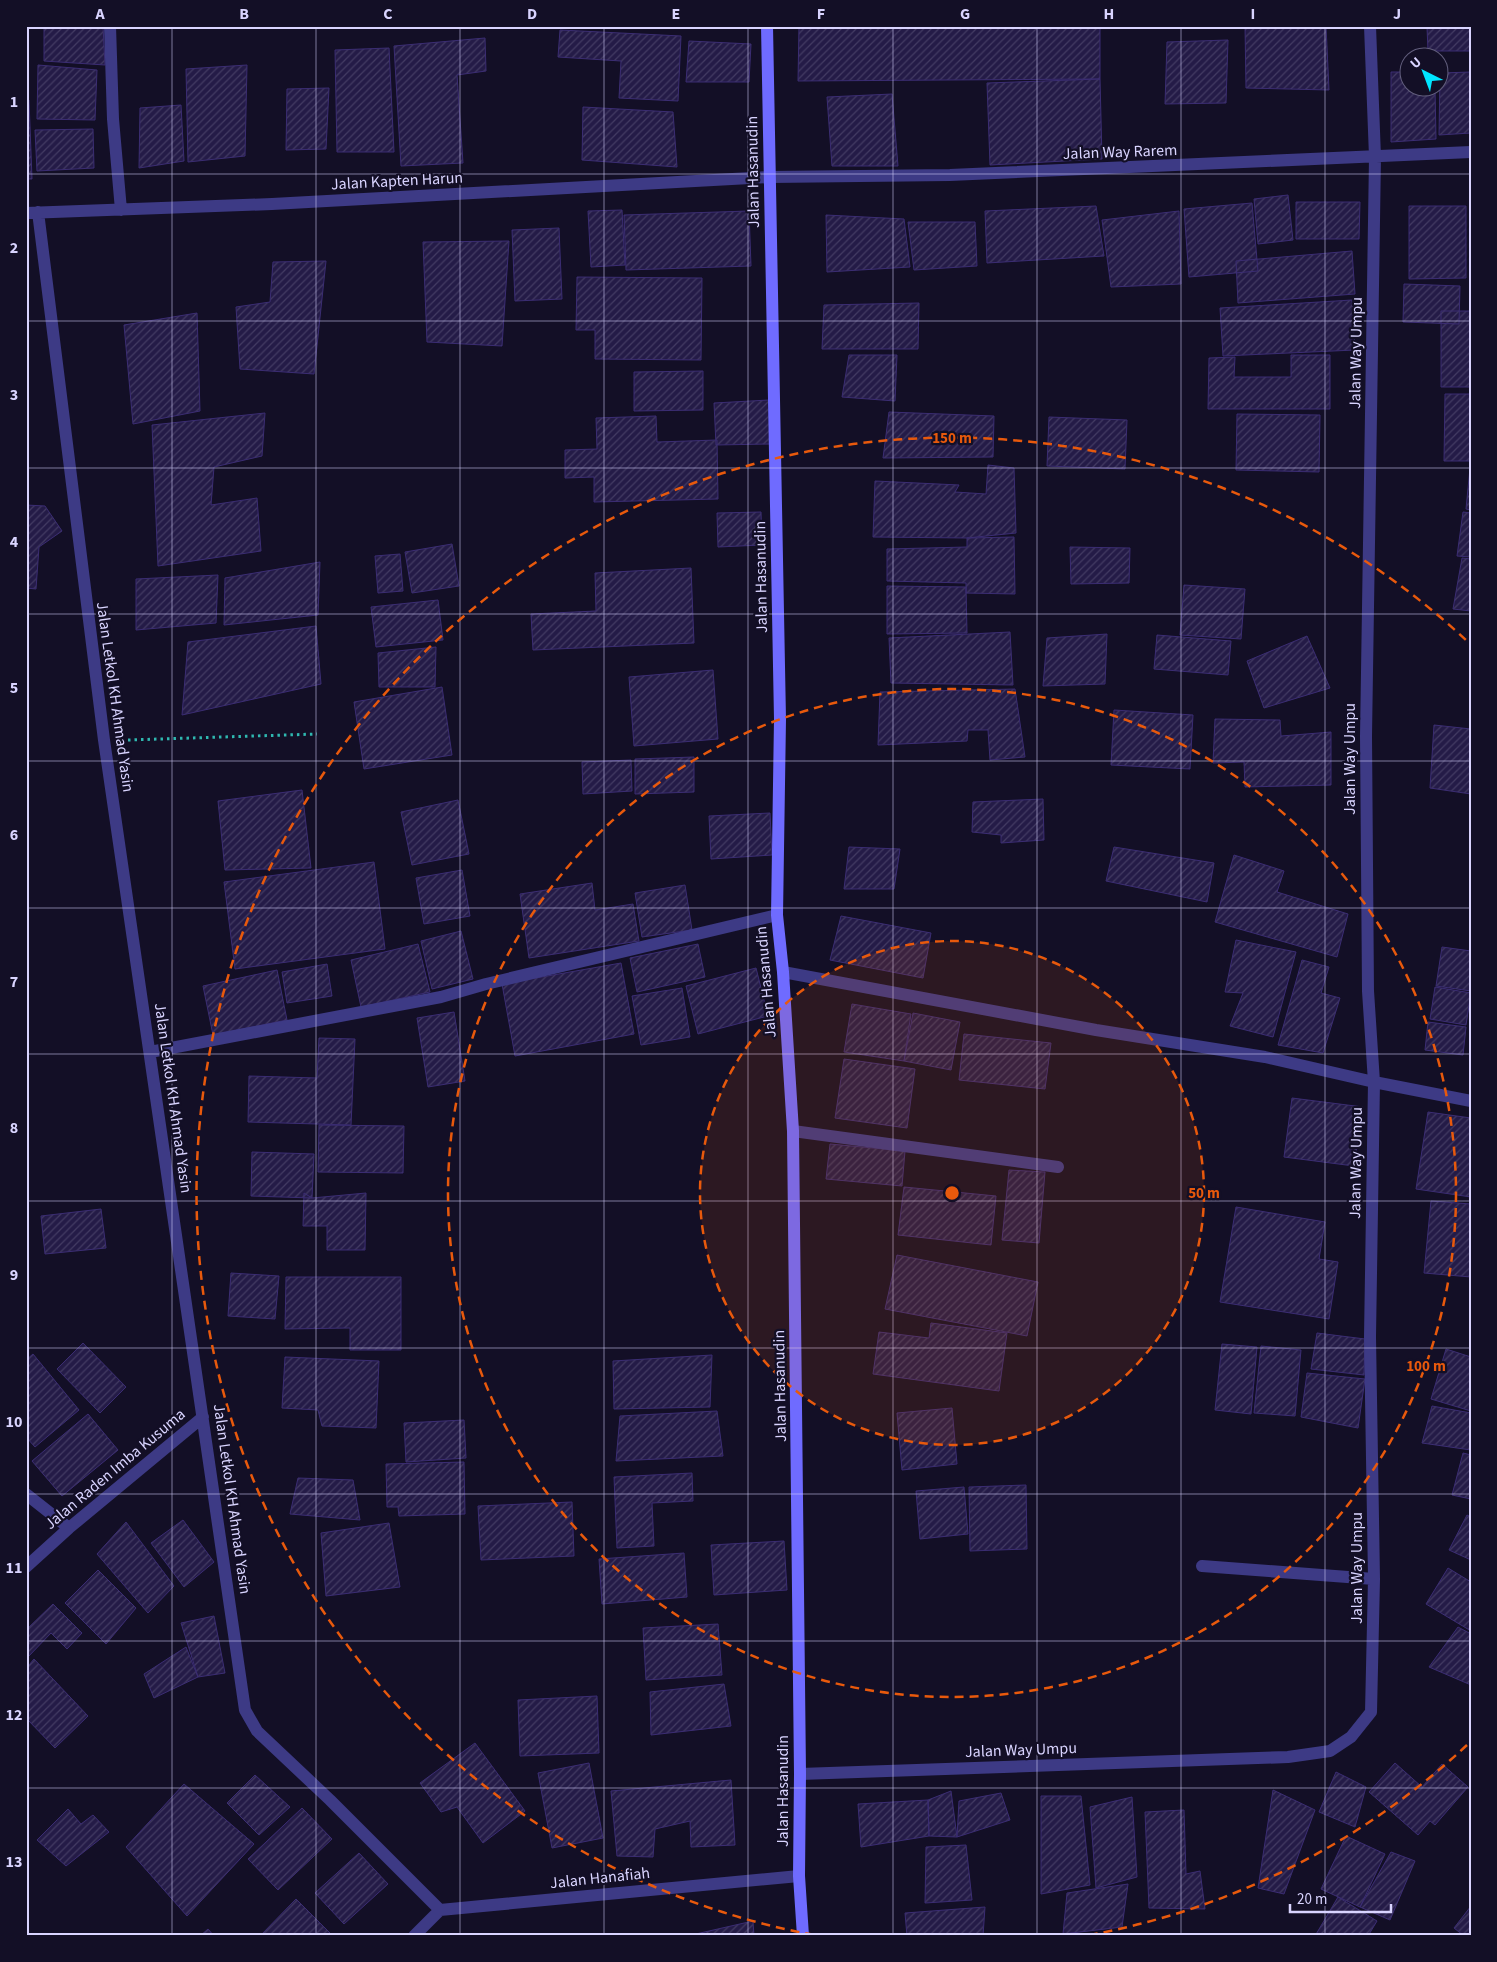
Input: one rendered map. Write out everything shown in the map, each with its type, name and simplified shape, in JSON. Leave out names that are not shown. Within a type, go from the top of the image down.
[{"type":"main road","name":"Jalan Hasanudin","points":[[767,26],[780,719],[777,914],[784,972],[794,1131],[800,1774],[799,1876],[803,1936]]},
{"type":"street","points":[[110,26],[113,119],[121,210]]},
{"type":"street","name":"Jalan Way Umpu","points":[[800,1774],[1288,1757],[1330,1751],[1351,1737],[1371,1712],[1374,1579],[1370,1337],[1374,1082],[1368,991],[1366,736],[1375,157],[1370,26]]},
{"type":"street","name":"Jalan Way Rarem","points":[[770,177],[950,175],[1471,152]]},
{"type":"street","name":"Jalan Kapten Harun","points":[[32,212],[272,204],[770,177]]},
{"type":"street","name":"Jalan Letkol KH Ahmad Yasin","points":[[32,212],[104,740],[204,1417],[245,1710],[257,1731],[337,1807],[440,1910]]},
{"type":"street","points":[[150,1052],[441,997],[486,984],[777,914]]},
{"type":"street","points":[[784,972],[1096,1030],[1266,1057],[1374,1082],[1471,1101]]},
{"type":"street","points":[[794,1131],[1058,1167]]},
{"type":"street","name":"Jalan Raden Imba Kusuma","points":[[26,1567],[69,1528],[204,1417]]},
{"type":"street","points":[[26,1494],[69,1528]]},
{"type":"street","points":[[1202,1566],[1374,1579]]},
{"type":"street","name":"Jalan Hanafiah","points":[[440,1910],[799,1876]]},
{"type":"street","points":[[414,1936],[440,1910]]},
{"type":"path","points":[[104,740],[317,734]]},
{"type":"building","points":[[44,26],[103,26],[105,65],[44,61]]},
{"type":"building","points":[[799,26],[1100,26],[1100,79],[798,81]]},
{"type":"building","points":[[1245,26],[1326,26],[1329,90],[1246,88]]},
{"type":"building","points":[[1441,26],[1471,26],[1471,51],[1450,51],[1450,48],[1428,48],[1427,27],[1441,29]]},
{"type":"building","points":[[560,30],[681,36],[678,101],[619,98],[621,61],[558,57]]},
{"type":"building","points":[[485,38],[486,71],[457,75],[463,163],[401,166],[394,46]]},
{"type":"building","points":[[1228,40],[1226,103],[1165,104],[1167,42]]},
{"type":"building","points":[[689,41],[751,44],[749,82],[686,82]]},
{"type":"building","points":[[389,48],[394,152],[337,152],[335,50]]},
{"type":"building","points":[[38,65],[97,70],[95,120],[37,119]]},
{"type":"building","points":[[247,65],[245,156],[188,162],[186,69]]},
{"type":"building","points":[[1391,72],[1400,72],[1400,98],[1435,98],[1436,139],[1391,142]]},
{"type":"building","points":[[1471,72],[1471,133],[1439,135],[1440,98],[1450,98],[1450,73]]},
{"type":"building","points":[[1100,79],[1102,159],[990,165],[987,83]]},
{"type":"building","points":[[329,88],[326,149],[286,150],[287,89]]},
{"type":"building","points":[[892,94],[898,166],[832,166],[827,97]]},
{"type":"building","points":[[26,100],[29,100],[32,179],[26,179]]},
{"type":"building","points":[[181,105],[184,161],[139,168],[140,108]]},
{"type":"building","points":[[583,107],[673,112],[677,167],[582,160]]},
{"type":"building","points":[[93,129],[94,168],[37,171],[35,130]]},
{"type":"building","points":[[1288,195],[1293,240],[1258,244],[1254,199]]},
{"type":"building","points":[[1296,202],[1360,202],[1359,239],[1296,239]]},
{"type":"building","points":[[1252,203],[1258,271],[1189,277],[1184,209]]},
{"type":"building","points":[[1096,206],[1104,256],[987,263],[985,211]]},
{"type":"building","points":[[1409,206],[1466,206],[1466,278],[1409,279]]},
{"type":"building","points":[[622,210],[625,265],[591,267],[588,211]]},
{"type":"building","points":[[749,211],[751,266],[626,270],[624,215]]},
{"type":"building","points":[[1179,211],[1181,284],[1111,287],[1102,220]]},
{"type":"building","points":[[826,215],[904,219],[910,267],[827,272]]},
{"type":"building","points":[[908,222],[975,222],[977,266],[914,270]]},
{"type":"building","points":[[559,228],[562,299],[515,301],[512,230]]},
{"type":"building","points":[[509,241],[502,346],[427,342],[423,242]]},
{"type":"building","points":[[1352,251],[1355,294],[1238,303],[1236,261]]},
{"type":"building","points":[[326,261],[314,374],[240,369],[236,307],[270,302],[273,262]]},
{"type":"building","points":[[577,277],[702,278],[701,360],[595,359],[595,330],[576,330]]},
{"type":"building","points":[[1404,284],[1460,286],[1459,324],[1403,322]]},
{"type":"building","points":[[1352,300],[1355,350],[1223,356],[1220,308]]},
{"type":"building","points":[[919,303],[918,349],[822,349],[824,305]]},
{"type":"building","points":[[1441,311],[1471,311],[1471,387],[1441,387]]},
{"type":"building","points":[[197,313],[200,411],[133,424],[124,325]]},
{"type":"building","points":[[849,355],[897,355],[895,401],[842,397]]},
{"type":"building","points":[[1291,355],[1330,355],[1330,409],[1208,409],[1209,358],[1235,357],[1234,377],[1291,377]]},
{"type":"building","points":[[703,371],[703,410],[634,411],[634,372]]},
{"type":"building","points":[[1445,394],[1471,394],[1471,461],[1444,461]]},
{"type":"building","points":[[769,400],[770,444],[716,445],[714,403]]},
{"type":"building","points":[[889,412],[994,416],[993,457],[883,458]]},
{"type":"building","points":[[265,413],[262,456],[214,467],[211,505],[257,498],[261,551],[158,566],[152,425]]},
{"type":"building","points":[[1237,414],[1320,415],[1319,472],[1236,470]]},
{"type":"building","points":[[656,416],[657,442],[717,440],[718,499],[594,502],[594,477],[565,478],[565,450],[597,449],[596,418]]},
{"type":"building","points":[[1049,417],[1127,420],[1125,469],[1047,466]]},
{"type":"building","points":[[988,465],[1014,468],[1016,533],[967,538],[873,537],[875,481],[959,485],[955,492],[986,494]]},
{"type":"building","points":[[1471,468],[1471,510],[1466,509]]},
{"type":"building","points":[[26,505],[45,506],[62,531],[39,547],[36,589],[26,588]]},
{"type":"building","points":[[761,512],[762,545],[718,547],[717,513]]},
{"type":"building","points":[[1463,512],[1471,513],[1471,557],[1457,556]]},
{"type":"building","points":[[1014,537],[1015,594],[966,593],[966,583],[887,581],[887,549],[967,547],[967,538]]},
{"type":"building","points":[[452,544],[459,586],[412,593],[405,552]]},
{"type":"building","points":[[1070,547],[1130,548],[1129,583],[1071,584]]},
{"type":"building","points":[[400,554],[403,591],[378,593],[375,556]]},
{"type":"building","points":[[1462,558],[1471,559],[1471,611],[1453,609]]},
{"type":"building","points":[[320,562],[318,615],[224,625],[225,578]]},
{"type":"building","points":[[691,568],[694,643],[533,650],[531,614],[596,611],[595,573]]},
{"type":"building","points":[[218,575],[216,623],[136,630],[136,579]]},
{"type":"building","points":[[1184,585],[1245,589],[1241,639],[1180,635]]},
{"type":"building","points":[[887,586],[966,587],[967,633],[887,634]]},
{"type":"building","points":[[438,600],[443,640],[376,647],[371,607]]},
{"type":"building","points":[[316,626],[321,684],[182,715],[188,642]]},
{"type":"building","points":[[1010,632],[1013,685],[891,683],[889,638]]},
{"type":"building","points":[[1107,634],[1105,684],[1043,686],[1047,638]]},
{"type":"building","points":[[1157,635],[1231,641],[1228,675],[1154,669]]},
{"type":"building","points":[[1307,636],[1330,688],[1264,708],[1247,661]]},
{"type":"building","points":[[436,647],[435,687],[379,687],[378,653]]},
{"type":"building","points":[[713,670],[718,739],[634,746],[629,677]]},
{"type":"building","points":[[442,687],[452,755],[364,769],[354,702]]},
{"type":"building","points":[[1015,689],[1025,757],[990,760],[988,730],[968,730],[967,741],[878,745],[880,692]]},
{"type":"building","points":[[1114,710],[1193,715],[1190,769],[1111,765]]},
{"type":"building","points":[[1215,719],[1280,720],[1281,736],[1331,732],[1331,785],[1245,787],[1244,762],[1213,763]]},
{"type":"building","points":[[1434,725],[1471,729],[1471,794],[1430,788]]},
{"type":"building","points":[[694,757],[694,792],[635,794],[635,759]]},
{"type":"building","points":[[631,760],[632,791],[583,794],[582,762]]},
{"type":"building","points":[[302,790],[311,868],[225,870],[218,801]]},
{"type":"building","points":[[1043,799],[1044,840],[1001,843],[1001,835],[972,832],[973,802]]},
{"type":"building","points":[[458,800],[469,854],[412,865],[401,812]]},
{"type":"building","points":[[770,813],[772,855],[711,859],[709,816]]},
{"type":"building","points":[[849,847],[900,849],[894,889],[844,889]]},
{"type":"building","points":[[1114,847],[1214,863],[1207,902],[1106,881]]},
{"type":"building","points":[[1234,855],[1284,871],[1277,892],[1348,914],[1337,957],[1215,922]]},
{"type":"building","points":[[374,862],[385,949],[235,969],[224,882]]},
{"type":"building","points":[[462,870],[470,916],[424,924],[416,878]]},
{"type":"building","points":[[592,883],[595,910],[633,904],[639,941],[529,958],[520,894]]},
{"type":"building","points":[[685,885],[692,930],[642,937],[635,893]]},
{"type":"building","points":[[841,916],[931,933],[923,978],[830,960]]},
{"type":"building","points":[[461,931],[473,979],[432,989],[421,941]]},
{"type":"building","points":[[1236,940],[1296,952],[1273,1037],[1230,1026],[1243,993],[1225,992]]},
{"type":"building","points":[[418,944],[430,992],[361,1007],[351,960]]},
{"type":"building","points":[[698,944],[705,977],[637,992],[630,958]]},
{"type":"building","points":[[1442,947],[1471,951],[1471,991],[1436,986]]},
{"type":"building","points":[[1302,960],[1329,967],[1321,993],[1340,998],[1323,1053],[1278,1045]]},
{"type":"building","points":[[621,963],[634,1034],[515,1056],[502,984]]},
{"type":"building","points":[[327,964],[332,996],[287,1003],[282,972]]},
{"type":"building","points":[[756,968],[768,1016],[698,1034],[686,986]]},
{"type":"building","points":[[277,970],[287,1020],[213,1035],[203,986]]},
{"type":"building","points":[[1435,987],[1471,993],[1466,1025],[1430,1019]]},
{"type":"building","points":[[682,988],[690,1037],[641,1045],[632,996]]},
{"type":"building","points":[[852,1004],[911,1014],[904,1061],[844,1052]]},
{"type":"building","points":[[454,1012],[465,1081],[428,1087],[417,1018]]},
{"type":"building","points":[[913,1013],[960,1022],[951,1070],[904,1061]]},
{"type":"building","points":[[1428,1022],[1466,1027],[1463,1055],[1425,1050]]},
{"type":"building","points":[[964,1034],[1051,1043],[1045,1089],[959,1080]]},
{"type":"building","points":[[319,1038],[355,1039],[351,1125],[248,1122],[249,1076],[317,1078]]},
{"type":"building","points":[[844,1059],[915,1069],[907,1128],[835,1118]]},
{"type":"building","points":[[1292,1098],[1363,1107],[1354,1166],[1284,1157]]},
{"type":"building","points":[[1428,1112],[1471,1118],[1471,1197],[1416,1189]]},
{"type":"building","points":[[319,1125],[404,1126],[403,1173],[318,1172]]},
{"type":"building","points":[[830,1144],[905,1151],[902,1186],[826,1179]]},
{"type":"building","points":[[252,1152],[314,1154],[312,1198],[251,1196]]},
{"type":"building","points":[[1009,1170],[1045,1172],[1039,1243],[1002,1240]]},
{"type":"building","points":[[904,1187],[996,1196],[991,1245],[898,1235]]},
{"type":"building","points":[[304,1193],[312,1198],[366,1193],[365,1250],[327,1250],[327,1226],[303,1226]]},
{"type":"building","points":[[1431,1201],[1471,1204],[1471,1277],[1424,1273]]},
{"type":"building","points":[[1236,1207],[1325,1222],[1319,1259],[1338,1262],[1329,1319],[1220,1302]]},
{"type":"building","points":[[101,1209],[106,1248],[45,1254],[41,1216]]},
{"type":"building","points":[[897,1255],[1038,1282],[1027,1336],[885,1309]]},
{"type":"building","points":[[231,1273],[279,1276],[275,1319],[228,1316]]},
{"type":"building","points":[[286,1277],[401,1277],[401,1350],[350,1350],[350,1328],[285,1329]]},
{"type":"building","points":[[931,1323],[1007,1333],[999,1391],[873,1374],[879,1332],[929,1338]]},
{"type":"building","points":[[1317,1333],[1365,1339],[1364,1375],[1311,1369]]},
{"type":"building","points":[[83,1343],[126,1387],[100,1413],[57,1369]]},
{"type":"building","points":[[1222,1344],[1257,1347],[1251,1414],[1215,1410]]},
{"type":"building","points":[[1261,1346],[1301,1350],[1295,1416],[1254,1413]]},
{"type":"building","points":[[1446,1349],[1471,1357],[1471,1411],[1431,1399]]},
{"type":"building","points":[[33,1354],[79,1410],[35,1447],[26,1437],[26,1360]]},
{"type":"building","points":[[712,1355],[710,1407],[614,1409],[613,1361]]},
{"type":"building","points":[[285,1357],[379,1361],[376,1428],[322,1426],[318,1410],[282,1408]]},
{"type":"building","points":[[1307,1373],[1365,1379],[1358,1428],[1301,1417]]},
{"type":"building","points":[[1432,1406],[1471,1413],[1471,1450],[1422,1443]]},
{"type":"building","points":[[952,1408],[957,1464],[902,1470],[897,1413]]},
{"type":"building","points":[[717,1411],[723,1456],[616,1461],[620,1416]]},
{"type":"building","points":[[88,1414],[118,1450],[62,1496],[32,1461]]},
{"type":"building","points":[[464,1420],[466,1458],[406,1462],[404,1423]]},
{"type":"building","points":[[1463,1453],[1471,1455],[1471,1499],[1452,1495]]},
{"type":"building","points":[[464,1462],[465,1514],[399,1516],[398,1507],[387,1507],[386,1464]]},
{"type":"building","points":[[692,1473],[693,1501],[652,1503],[654,1546],[617,1548],[614,1477]]},
{"type":"building","points":[[298,1478],[353,1480],[360,1520],[290,1514]]},
{"type":"building","points":[[1026,1485],[1027,1549],[970,1551],[969,1487]]},
{"type":"building","points":[[964,1487],[968,1534],[920,1539],[916,1491]]},
{"type":"building","points":[[572,1502],[574,1556],[481,1560],[478,1506]]},
{"type":"building","points":[[1467,1515],[1471,1517],[1471,1560],[1449,1550]]},
{"type":"building","points":[[183,1520],[214,1562],[184,1587],[151,1543]]},
{"type":"building","points":[[126,1522],[174,1586],[148,1613],[97,1554]]},
{"type":"building","points":[[389,1523],[400,1587],[326,1596],[321,1533]]},
{"type":"building","points":[[784,1541],[787,1590],[714,1595],[711,1545]]},
{"type":"building","points":[[684,1553],[687,1597],[602,1604],[599,1559]]},
{"type":"building","points":[[1448,1568],[1471,1582],[1471,1631],[1426,1604]]},
{"type":"building","points":[[98,1570],[136,1608],[106,1644],[65,1603]]},
{"type":"building","points":[[53,1604],[82,1633],[67,1649],[51,1633],[28,1657],[26,1630]]},
{"type":"building","points":[[214,1616],[225,1673],[198,1677],[181,1623]]},
{"type":"building","points":[[718,1624],[722,1675],[646,1680],[643,1628]]},
{"type":"building","points":[[1458,1627],[1471,1634],[1471,1685],[1429,1667]]},
{"type":"building","points":[[186,1647],[198,1677],[154,1698],[144,1674]]},
{"type":"building","points":[[34,1659],[88,1716],[55,1748],[26,1718],[26,1662],[29,1665]]},
{"type":"building","points":[[724,1684],[731,1726],[651,1735],[650,1692]]},
{"type":"building","points":[[597,1696],[599,1753],[520,1756],[518,1700]]},
{"type":"building","points":[[475,1743],[525,1811],[483,1843],[457,1807],[441,1812],[420,1783]]},
{"type":"building","points":[[589,1763],[603,1838],[552,1848],[538,1773]]},
{"type":"building","points":[[1395,1763],[1422,1787],[1442,1764],[1468,1787],[1435,1825],[1430,1821],[1418,1835],[1369,1792]]},
{"type":"building","points":[[1336,1772],[1366,1787],[1355,1827],[1319,1812]]},
{"type":"building","points":[[255,1775],[290,1807],[259,1835],[227,1803]]},
{"type":"building","points":[[731,1780],[735,1845],[691,1847],[690,1821],[655,1829],[653,1857],[617,1856],[611,1791]]},
{"type":"building","points":[[184,1784],[254,1844],[187,1916],[126,1847]]},
{"type":"building","points":[[1273,1790],[1315,1810],[1284,1894],[1258,1888]]},
{"type":"building","points":[[951,1791],[957,1837],[929,1836],[928,1800]]},
{"type":"building","points":[[1001,1793],[1010,1820],[957,1837],[959,1801]]},
{"type":"building","points":[[1041,1796],[1081,1796],[1090,1885],[1041,1894]]},
{"type":"building","points":[[1132,1797],[1137,1877],[1096,1888],[1090,1807]]},
{"type":"building","points":[[928,1800],[929,1836],[861,1847],[858,1804]]},
{"type":"building","points":[[302,1808],[332,1839],[278,1890],[248,1859]]},
{"type":"building","points":[[68,1809],[81,1824],[93,1815],[109,1832],[66,1866],[37,1840]]},
{"type":"building","points":[[1184,1810],[1186,1874],[1200,1871],[1205,1909],[1149,1908],[1145,1812]]},
{"type":"building","points":[[1346,1836],[1385,1854],[1360,1907],[1321,1889]]},
{"type":"building","points":[[966,1845],[972,1900],[925,1903],[926,1847]]},
{"type":"building","points":[[1391,1852],[1415,1861],[1390,1920],[1360,1907]]},
{"type":"building","points":[[359,1853],[388,1884],[344,1924],[315,1893]]},
{"type":"building","points":[[1128,1884],[1122,1927],[1063,1934],[1067,1893]]},
{"type":"building","points":[[1338,1897],[1377,1921],[1368,1936],[1315,1936]]},
{"type":"building","points":[[296,1899],[333,1936],[260,1936]]},
{"type":"building","points":[[1471,1906],[1471,1936],[1464,1936],[1454,1928]]},
{"type":"building","points":[[985,1907],[983,1936],[907,1936],[905,1913]]},
{"type":"building","points":[[753,1921],[754,1936],[687,1936]]},
{"type":"building","points":[[208,1929],[214,1936],[200,1936]]}]
